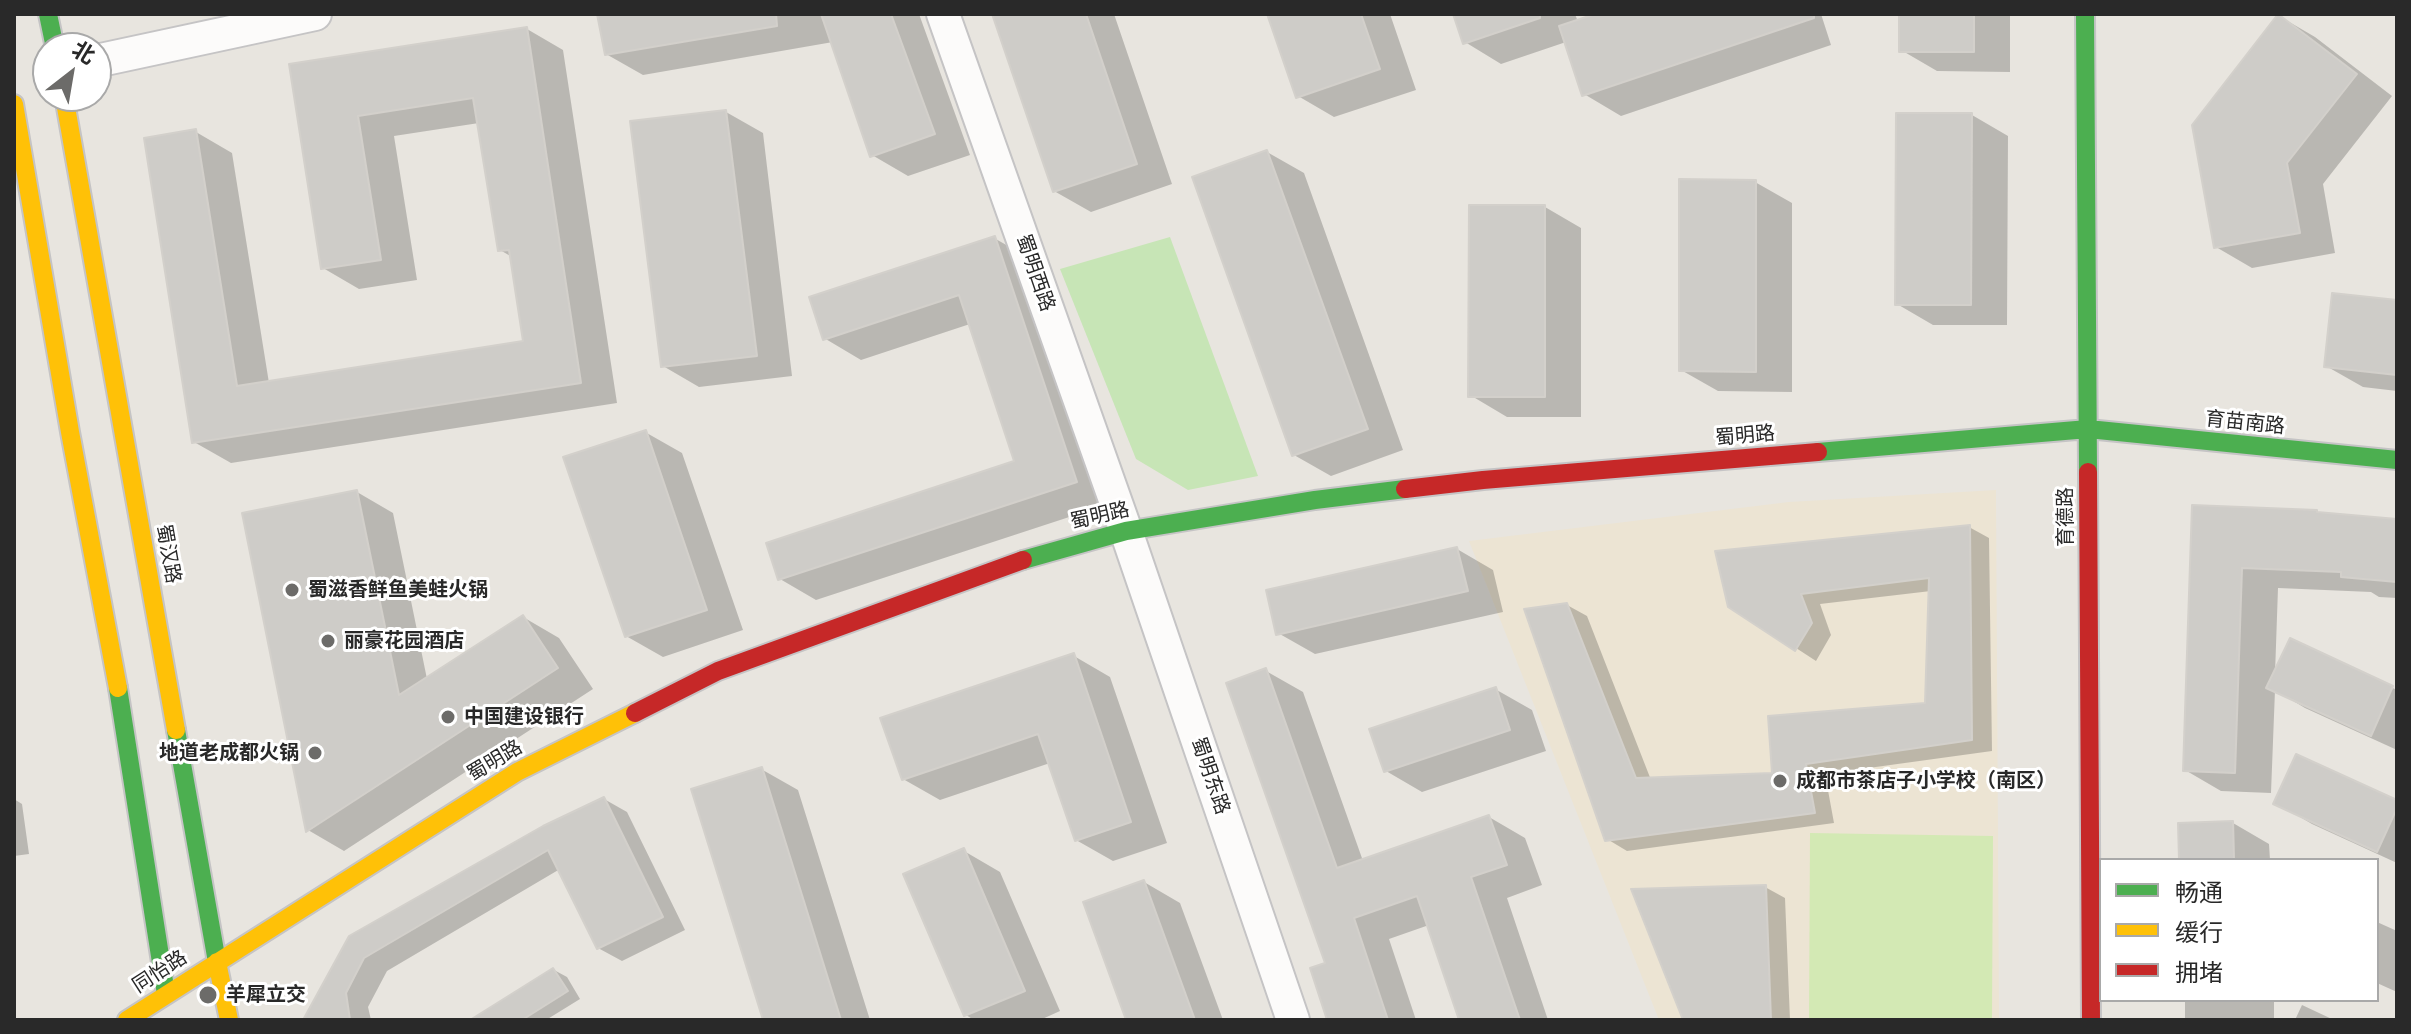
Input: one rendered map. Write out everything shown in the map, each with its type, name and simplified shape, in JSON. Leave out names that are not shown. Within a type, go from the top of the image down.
[{"type":"main road","name":"育德路","points":[[2085,14],[2091,1020]]},
{"type":"main road","points":[[14,104],[70,432],[119,691],[171,1020]]},
{"type":"main road","name":"蜀汉路","points":[[67,112],[229,1020]]},
{"type":"main road","name":"蜀明路","points":[[217,962],[517,772],[718,671],[1049,551],[1126,531],[1315,500],[1483,480],[2088,429]]},
{"type":"main road","name":"育苗南路","points":[[2088,429],[2397,460]]},
{"type":"main road","name":"同怡路","points":[[127,1020],[217,962]]},
{"type":"street","points":[[112,58],[315,14]]},
{"type":"street","name":"蜀明西路","points":[[943,14],[1126,531]]},
{"type":"street","name":"蜀明东路","points":[[1126,531],[1293,1020]]},
{"type":"shaded area","name":"成都市茶店子小学校（南区）","points":[[1996,490],[1999,1020],[1659,1020],[1469,541],[1789,502]]},
{"type":"green space","points":[[1170,237],[1258,476],[1188,490],[1136,459],[1060,269]]},
{"type":"green space","points":[[1810,833],[1993,836],[1992,1020],[1809,1020]]},
{"type":"building","points":[[597,14],[776,14],[777,26],[605,55]]},
{"type":"building","points":[[821,14],[891,14],[935,134],[870,157]]},
{"type":"building","points":[[992,14],[1086,14],[1137,164],[1053,192]]},
{"type":"building","points":[[1267,14],[1361,14],[1380,69],[1296,98]]},
{"type":"building","points":[[1453,14],[1540,14],[1540,18],[1463,44]]},
{"type":"building","points":[[1595,14],[1814,14],[1814,18],[1582,96],[1559,26]]},
{"type":"building","points":[[1899,14],[1974,14],[1974,52],[1899,52]]},
{"type":"building","points":[[2278,14],[2357,74],[2287,163],[2300,233],[2214,248],[2192,125]]},
{"type":"building","points":[[527,27],[581,383],[192,443],[144,138],[196,129],[237,386],[523,341],[509,250],[498,251],[473,98],[358,116],[381,260],[321,269],[289,64]]},
{"type":"building","points":[[726,110],[757,356],[661,367],[630,121]]},
{"type":"building","points":[[1896,113],[1972,113],[1971,305],[1895,305]]},
{"type":"building","points":[[1267,150],[1368,429],[1292,456],[1192,177]]},
{"type":"building","points":[[1679,179],[1756,180],[1756,372],[1679,371]]},
{"type":"building","points":[[1469,205],[1545,205],[1545,397],[1468,397]]},
{"type":"building","points":[[995,236],[1077,482],[778,580],[766,543],[1014,461],[959,295],[823,340],[809,297]]},
{"type":"building","points":[[2332,293],[2397,300],[2397,375],[2324,367]]},
{"type":"building","points":[[646,430],[707,610],[625,637],[563,457]]},
{"type":"building","name":"丽豪花园酒店","points":[[357,490],[399,695],[523,615],[558,668],[306,832],[242,513]]},
{"type":"building","points":[[2192,505],[2317,510],[2397,519],[2397,582],[2341,577],[2341,572],[2242,568],[2235,773],[2183,771]]},
{"type":"building","points":[[1970,525],[1972,740],[1806,764],[1815,813],[1605,841],[1524,609],[1567,603],[1636,778],[1772,773],[1768,716],[1925,703],[1929,578],[1801,594],[1812,623],[1795,651],[1728,607],[1715,551]]},
{"type":"building","points":[[1457,547],[1468,591],[1276,635],[1266,590]]},
{"type":"building","points":[[2290,638],[2393,686],[2371,736],[2266,688]]},
{"type":"building","points":[[1074,653],[1131,822],[1075,841],[1038,734],[902,780],[880,718]]},
{"type":"building","points":[[1266,668],[1337,868],[1489,815],[1507,865],[1471,877],[1520,1020],[1459,1020],[1417,896],[1354,918],[1388,1020],[1327,1020],[1310,968],[1325,963],[1226,683]]},
{"type":"building","points":[[1496,687],[1510,730],[1384,772],[1369,729]]},
{"type":"building","points":[[2296,754],[2397,800],[2397,808],[2377,852],[2273,804]]},
{"type":"building","points":[[762,767],[841,1020],[763,1020],[691,789]]},
{"type":"building","points":[[604,797],[663,917],[597,949],[548,850],[364,958],[346,993],[350,1020],[303,1020],[349,936],[543,826]]},
{"type":"building","points":[[2233,821],[2234,858],[2179,858],[2178,823]]},
{"type":"building","points":[[964,848],[1025,991],[964,1016],[903,874]]},
{"type":"building","points":[[1144,880],[1195,1020],[1126,1020],[1083,902]]},
{"type":"building","points":[[1766,885],[1771,1020],[1683,1020],[1631,889]]},
{"type":"building","points":[[553,968],[568,991],[522,1020],[470,1020]]},
{"type":"traffic: fast","points":[[48,14],[52,32]]},
{"type":"traffic: fast","points":[[2085,14],[2088,472]]},
{"type":"traffic: fast","points":[[1818,452],[2088,429],[2397,460]]},
{"type":"traffic: fast","points":[[1023,560],[1126,531],[1315,500],[1405,489]]},
{"type":"traffic: fast","points":[[118,688],[166,994]]},
{"type":"traffic: fast","points":[[176,730],[217,962]]},
{"type":"traffic: slow","points":[[14,104],[118,688]]},
{"type":"traffic: slow","points":[[67,112],[176,730]]},
{"type":"traffic: slow","points":[[127,1020],[517,772],[635,713]]},
{"type":"traffic: slow","points":[[217,962],[229,1020]]},
{"type":"traffic: jam","points":[[1405,489],[1818,452]]},
{"type":"traffic: jam","points":[[2088,472],[2091,1020]]},
{"type":"traffic: jam","points":[[635,713],[718,671],[1023,560]]},
{"type":"place","name":"蜀滋香鲜鱼美蛙火锅","points":[[292,590]]},
{"type":"place","name":"丽豪花园酒店","points":[[328,641]]},
{"type":"place","name":"中国建设银行","points":[[448,717]]},
{"type":"place","name":"地道老成都火锅","points":[[315,753]]},
{"type":"place","name":"成都市茶店子小学校（南区）","points":[[1780,781]]},
{"type":"place","name":"羊犀立交","points":[[208,995]]}]
